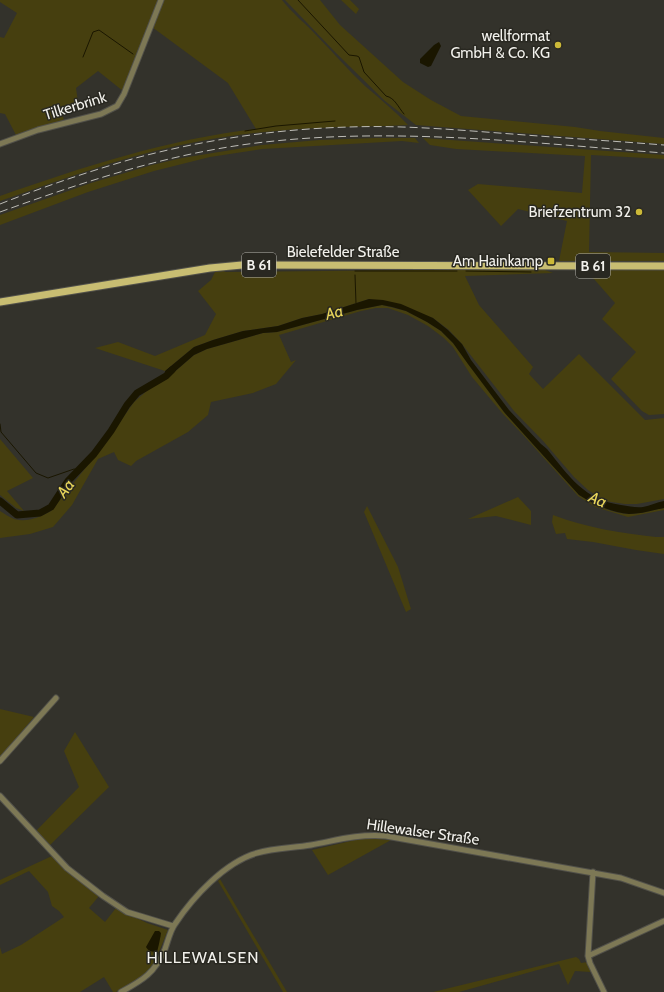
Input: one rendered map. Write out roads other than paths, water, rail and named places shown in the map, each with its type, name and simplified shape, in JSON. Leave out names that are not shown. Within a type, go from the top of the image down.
[{"type":"main road","name":"Bielefelder Straße","points":[[0,302],[242,265],[664,266]]},
{"type":"street","name":"Tilkerbrink","points":[[0,144],[38,130],[101,114],[117,106],[124,94],[161,0]]},
{"type":"street","points":[[0,761],[56,698]]},
{"type":"street","points":[[0,796],[59,860],[87,885],[127,912],[173,926]]},
{"type":"street","name":"Hillewalser Straße","points":[[121,992],[144,979],[151,973],[161,959],[173,926],[192,902],[214,879],[227,868],[243,858],[258,853],[311,845],[354,836],[386,836],[593,872],[621,878],[664,893]]},
{"type":"street","points":[[593,872],[588,956],[604,992]]},
{"type":"street","points":[[588,956],[664,921]]},
{"type":"water","points":[[439,42],[441,46],[431,66],[428,67],[420,63],[420,59]]},
{"type":"water","points":[[369,299],[401,304],[433,318],[448,330],[462,344],[471,360],[509,410],[547,449],[570,477],[587,492],[608,502],[635,507],[646,506],[664,501],[664,508],[629,514],[603,508],[579,495],[504,412],[453,343],[441,331],[427,322],[406,311],[392,307],[382,305],[357,310],[277,332],[263,333],[207,349],[194,355],[172,374],[166,376],[165,371],[194,347],[243,331],[278,326]]},
{"type":"water","points":[[155,931],[159,931],[161,933],[157,952],[153,952],[146,947]]},
{"type":"waterway","points":[[298,0],[349,55],[359,57],[364,72],[386,96],[394,101],[404,114]]},
{"type":"waterway","points":[[83,57],[93,32],[99,30],[133,54]]},
{"type":"waterway","points":[[245,131],[276,126],[335,121]]},
{"type":"waterway","points":[[355,271],[457,271]]},
{"type":"waterway","points":[[466,271],[531,272]]},
{"type":"waterway","points":[[355,275],[356,303]]},
{"type":"waterway","name":"Aa","points":[[0,501],[17,515],[40,513],[51,507],[68,481],[94,454],[111,431],[127,405],[137,393],[166,376],[172,370]]},
{"type":"waterway","points":[[0,424],[1,432],[36,473],[48,478],[74,469],[79,470]]},
{"type":"railway","points":[[0,204],[82,174],[158,152],[212,141],[294,130],[349,127],[410,127],[664,145]]},
{"type":"railway","points":[[0,212],[65,189],[163,160],[265,142],[315,138],[415,136],[514,141],[664,153]]},
{"type":"place","name":"wellformat GmbH & Co. KG","points":[[558,45]]},
{"type":"place","name":"Briefzentrum 32","points":[[639,212]]},
{"type":"place","name":"Am Hainkamp","points":[[551,261]]},
{"type":"district","name":"HILLEWALSEN","points":[[203,957]]}]
